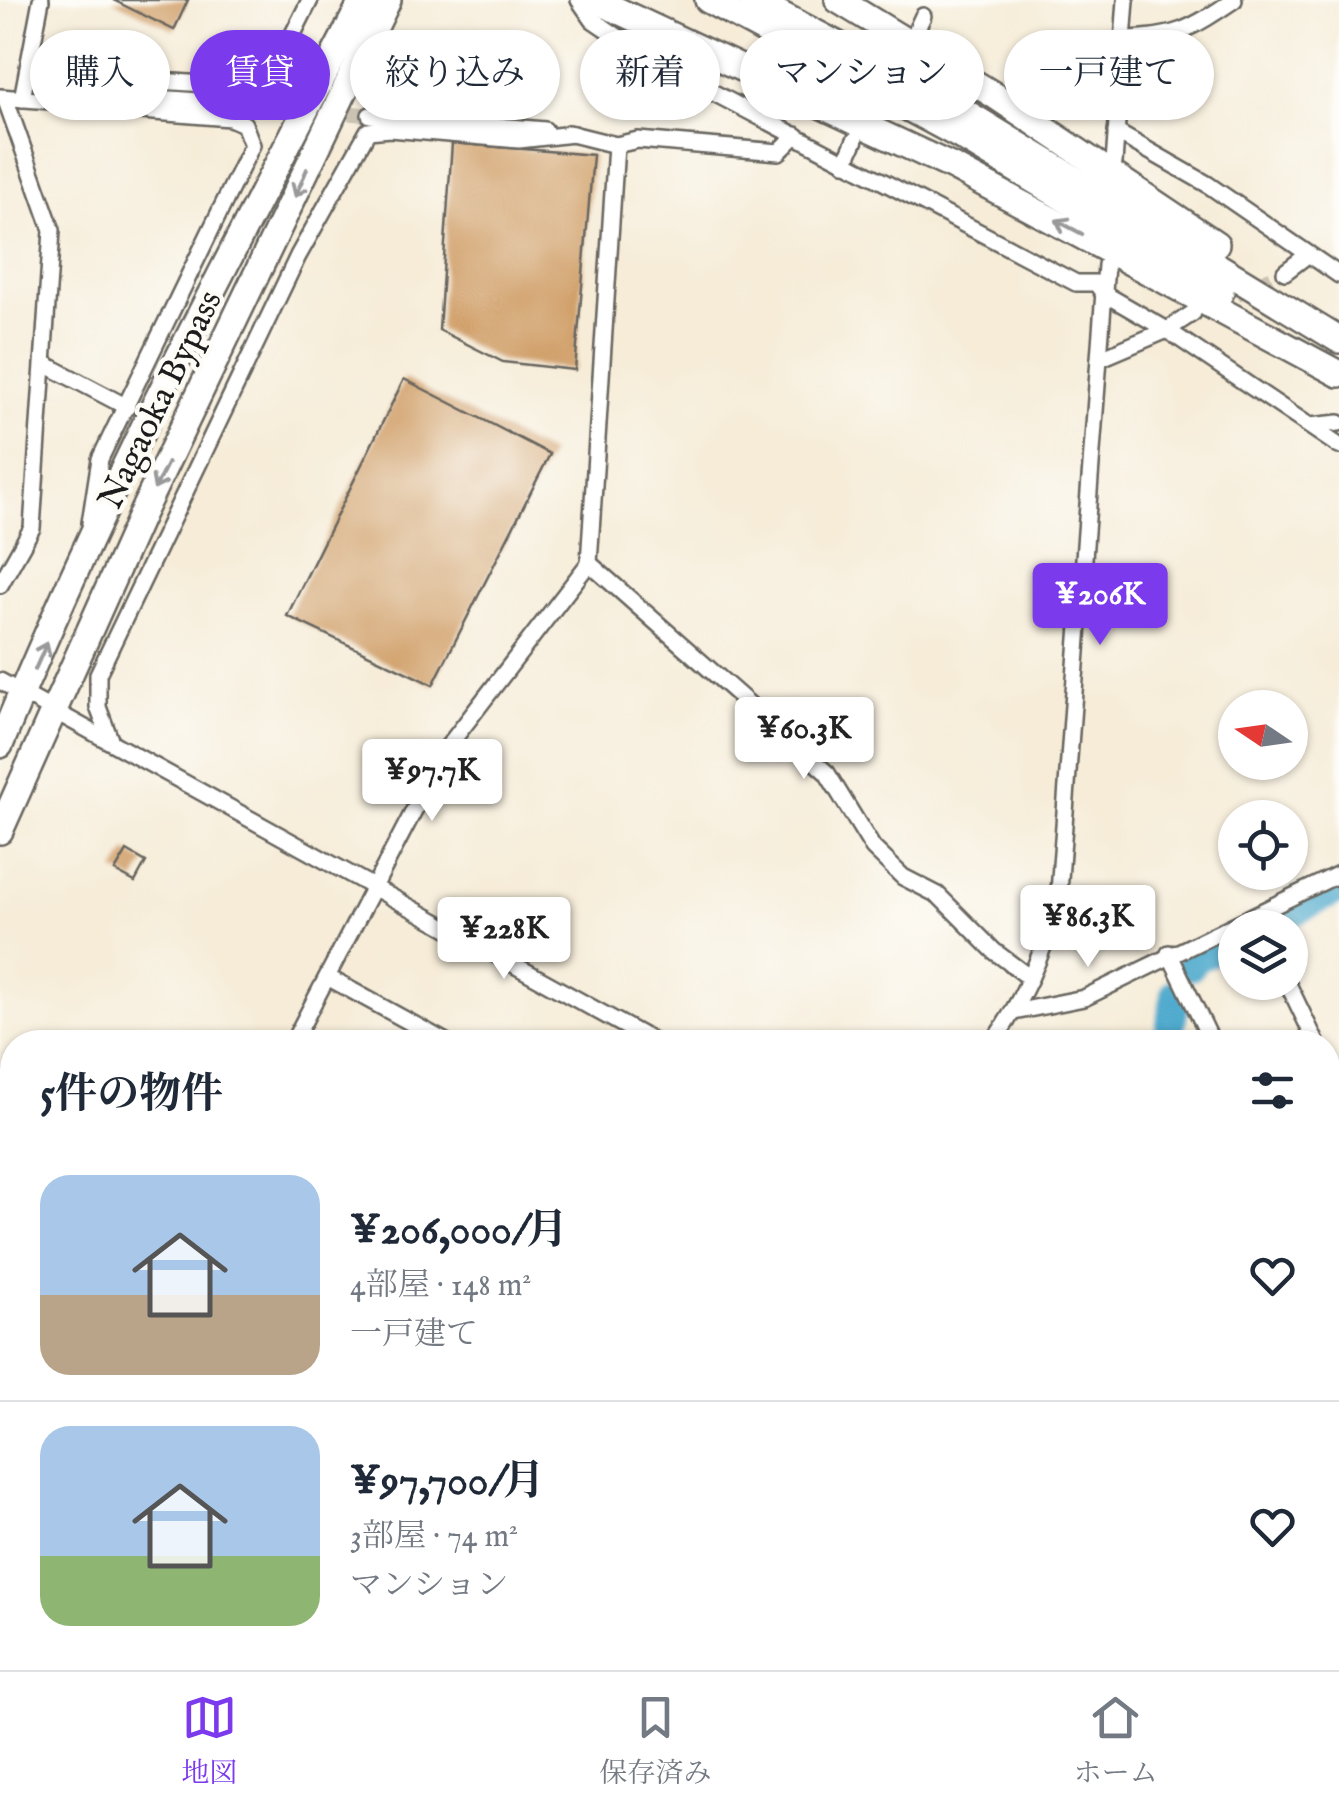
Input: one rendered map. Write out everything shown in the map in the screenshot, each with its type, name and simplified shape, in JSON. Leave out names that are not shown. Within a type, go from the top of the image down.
[{"type":"highway","points":[[330,35],[348,0]]},
{"type":"highway","name":"Nagaoka Bypass","points":[[330,51],[363,0]]},
{"type":"highway","name":"Nagaoka Bypass","points":[[0,831],[317,144],[388,0]]},
{"type":"highway","points":[[317,144],[372,64],[406,0]]},
{"type":"highway","points":[[595,0],[990,186],[1339,370]]},
{"type":"highway","points":[[708,0],[1054,190],[1339,370]]},
{"type":"highway","points":[[753,0],[960,109],[1339,340]]},
{"type":"highway","points":[[838,0],[994,95],[1339,327]]},
{"type":"highway","name":"Nagaoka Bypass","points":[[0,745],[286,120]]},
{"type":"street","points":[[0,585],[32,528],[44,364],[52,230],[9,98],[41,0]]},
{"type":"street","points":[[170,82],[266,88],[310,0]]},
{"type":"street","points":[[579,0],[593,20],[655,62],[1076,283],[1096,283],[1104,293],[1168,330],[1339,446]]},
{"type":"street","points":[[1124,30],[1126,0]]},
{"type":"street","points":[[1190,30],[1234,0]]},
{"type":"street","points":[[915,30],[923,16]]},
{"type":"street","points":[[86,554],[100,459],[252,145],[244,124],[230,118],[170,113]]},
{"type":"street","points":[[431,120],[574,134],[616,144],[638,140],[779,152],[796,135]]},
{"type":"street","points":[[1114,163],[1117,120]]},
{"type":"street","points":[[111,742],[98,707],[98,674],[298,256],[368,131],[390,128],[519,140],[574,134]]},
{"type":"street","points":[[1116,132],[1207,184],[1306,256],[1339,274]]},
{"type":"street","points":[[846,164],[855,140]]},
{"type":"street","points":[[300,1030],[378,888],[378,878],[446,749],[589,563],[619,153],[616,144]]},
{"type":"street","points":[[1285,272],[1306,256]]},
{"type":"street","points":[[1001,1030],[1014,1012],[1047,940],[1059,892],[1106,265]]},
{"type":"street","points":[[1099,358],[1168,330],[1193,313]]},
{"type":"street","points":[[44,364],[127,407]]},
{"type":"street","points":[[1310,426],[1339,424]]},
{"type":"street","points":[[589,563],[827,774],[873,848],[903,877],[938,895],[994,950],[1030,978]]},
{"type":"street","points":[[0,680],[632,1030]]},
{"type":"street","points":[[1275,910],[1339,874]]},
{"type":"street","points":[[1014,1012],[1084,998],[1169,953],[1218,935]]},
{"type":"street","points":[[1169,953],[1206,1030]]},
{"type":"street","points":[[328,978],[424,1030]]},
{"type":"street","points":[[1296,1000],[1310,1030]]},
{"type":"building","points":[[113,0],[188,0],[174,30]]},
{"type":"building","points":[[452,143],[593,155],[575,370],[503,362],[439,330]]},
{"type":"building","points":[[404,379],[550,454],[433,685],[287,616]]},
{"type":"building","points":[[127,851],[146,862],[135,882],[115,871]]},
{"type":"waterway","points":[[1296,910],[1339,889]]},
{"type":"waterway","points":[[1190,966],[1194,959],[1218,947]]},
{"type":"waterway","points":[[1170,1030],[1176,993]]},
{"type":"tunnel","points":[[330,111],[350,113]]},
{"type":"tunnel","points":[[859,132],[866,120]]},
{"type":"tunnel","points":[[1216,303],[1285,272]]}]
